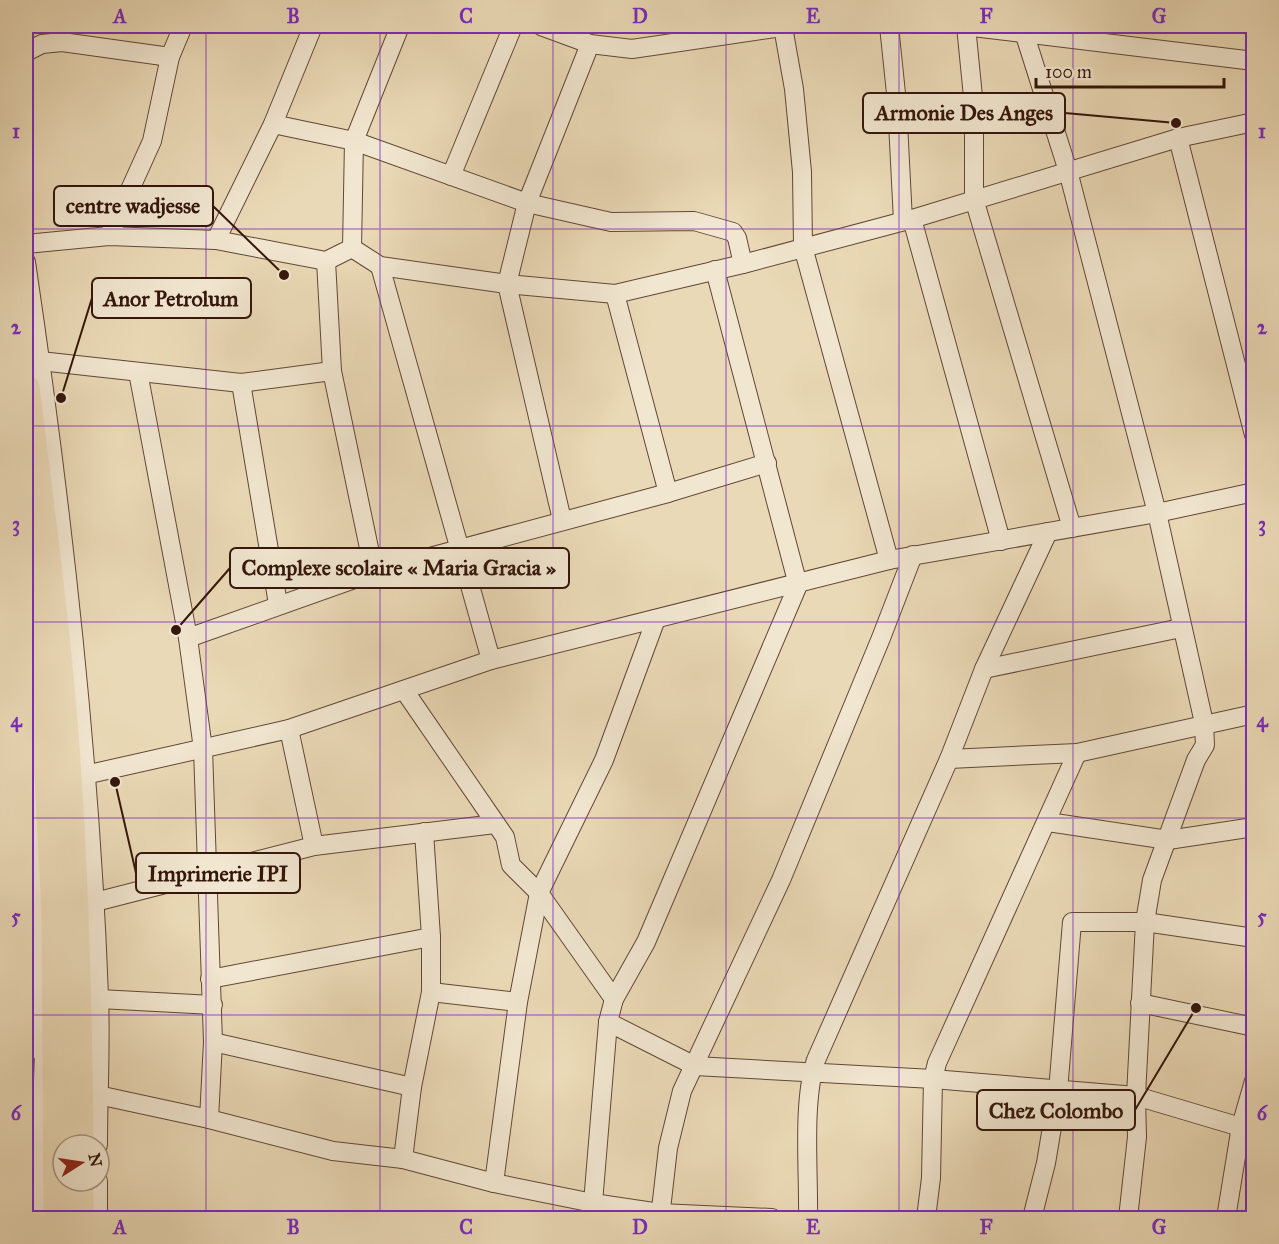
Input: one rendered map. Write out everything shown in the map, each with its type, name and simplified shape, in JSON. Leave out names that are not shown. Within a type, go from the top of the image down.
[{"type":"highway","points":[[26,388],[53,615],[68,774],[75,913],[80,1133]]},
{"type":"highway","points":[[26,545],[48,774],[55,913],[57,1218]]},
{"type":"highway","points":[[80,1193],[80,1218]]},
{"type":"street","points":[[109,236],[152,141],[170,57],[183,26]]},
{"type":"street","points":[[216,240],[273,124],[313,26]]},
{"type":"street","points":[[352,248],[354,141],[400,26]]},
{"type":"street","points":[[451,176],[513,26]]},
{"type":"street","points":[[541,26],[590,44],[632,49],[673,33],[786,26],[802,172],[803,247],[889,560]]},
{"type":"street","points":[[889,26],[907,220],[1001,541]]},
{"type":"street","points":[[1072,528],[974,199],[974,107],[965,26],[1023,29],[1254,61]]},
{"type":"street","points":[[1023,29],[1068,171],[1157,513],[1204,723],[1204,745],[1196,760],[1152,880],[1145,922],[1136,1096],[1137,1137],[1128,1218]]},
{"type":"street","points":[[26,52],[42,45],[62,42],[170,57]]},
{"type":"street","points":[[562,520],[507,284],[527,203],[590,44]]},
{"type":"street","points":[[897,103],[974,107]]},
{"type":"street","points":[[352,248],[381,266],[507,284],[615,294],[743,264],[907,220],[1178,138],[1254,122]]},
{"type":"street","points":[[273,124],[354,141],[527,203],[611,222],[694,221],[733,232],[737,238],[743,264]]},
{"type":"street","points":[[1178,138],[1254,435]]},
{"type":"street","points":[[26,244],[109,236],[216,240],[326,261],[352,248]]},
{"type":"street","points":[[326,261],[332,371],[374,572]]},
{"type":"street","points":[[26,262],[71,618],[86,775],[99,999],[98,1133]]},
{"type":"street","points":[[381,266],[491,660]]},
{"type":"street","points":[[593,1203],[608,1022],[614,999],[646,942],[798,585],[715,270]]},
{"type":"street","points":[[615,294],[668,493]]},
{"type":"street","points":[[40,361],[241,383],[332,371]]},
{"type":"street","points":[[138,372],[188,638],[203,749],[210,874],[210,979],[213,1005],[209,1119]]},
{"type":"street","points":[[241,383],[278,604]]},
{"type":"street","points":[[188,638],[278,604],[374,572],[459,551],[767,463]]},
{"type":"street","points":[[86,775],[289,729],[491,660],[798,585],[889,560],[1157,513],[1254,492]]},
{"type":"street","points":[[808,1218],[812,1072],[949,759],[984,669],[1048,532]]},
{"type":"street","points":[[660,1216],[674,1121],[682,1091],[790,860],[913,555]]},
{"type":"street","points":[[494,1183],[518,1002],[539,893],[604,760],[656,619]]},
{"type":"street","points":[[984,669],[1181,628]]},
{"type":"street","points":[[404,690],[505,837],[511,865],[539,893],[614,999]]},
{"type":"street","points":[[949,759],[1077,753],[1204,723],[1254,714]]},
{"type":"street","points":[[289,729],[314,846]]},
{"type":"street","points":[[26,744],[30,933],[44,1052],[34,1191],[43,1218]]},
{"type":"street","points":[[926,1218],[932,1178],[933,1079],[949,1032],[1048,822],[1077,753]]},
{"type":"street","points":[[1048,822],[1168,840],[1254,826]]},
{"type":"street","points":[[95,902],[314,846],[495,824]]},
{"type":"street","points":[[403,1159],[412,1087],[431,992],[431,937],[424,832]]},
{"type":"street","points":[[1032,1218],[1046,1163],[1058,1091],[1071,924],[1075,921],[1145,922],[1254,938]]},
{"type":"street","points":[[210,979],[431,937]]},
{"type":"street","points":[[431,992],[518,1002]]},
{"type":"street","points":[[99,999],[213,1005]]},
{"type":"street","points":[[1140,1004],[1254,1026]]},
{"type":"street","points":[[608,1022],[695,1066],[933,1079],[1136,1096],[1247,1128]]},
{"type":"street","points":[[213,1042],[412,1087]]},
{"type":"street","points":[[26,1046],[44,1052]]},
{"type":"street","points":[[1226,1218],[1247,1128],[1254,1081]]},
{"type":"street","points":[[98,1095],[209,1119],[333,1151],[403,1159],[494,1183],[660,1216],[768,1218]]},
{"type":"street","points":[[98,1193],[98,1218]]},
{"type":"place","name":"Armonie Des Anges","points":[[1176,123]]},
{"type":"place","name":"centre wadjesse","points":[[284,275]]},
{"type":"place","name":"Anor Petrolum","points":[[61,398]]},
{"type":"place","name":"Complexe scolaire « Maria Gracia »","points":[[176,630]]},
{"type":"place","name":"Imprimerie IPI","points":[[115,782]]},
{"type":"place","name":"Chez Colombo","points":[[1196,1008]]}]
